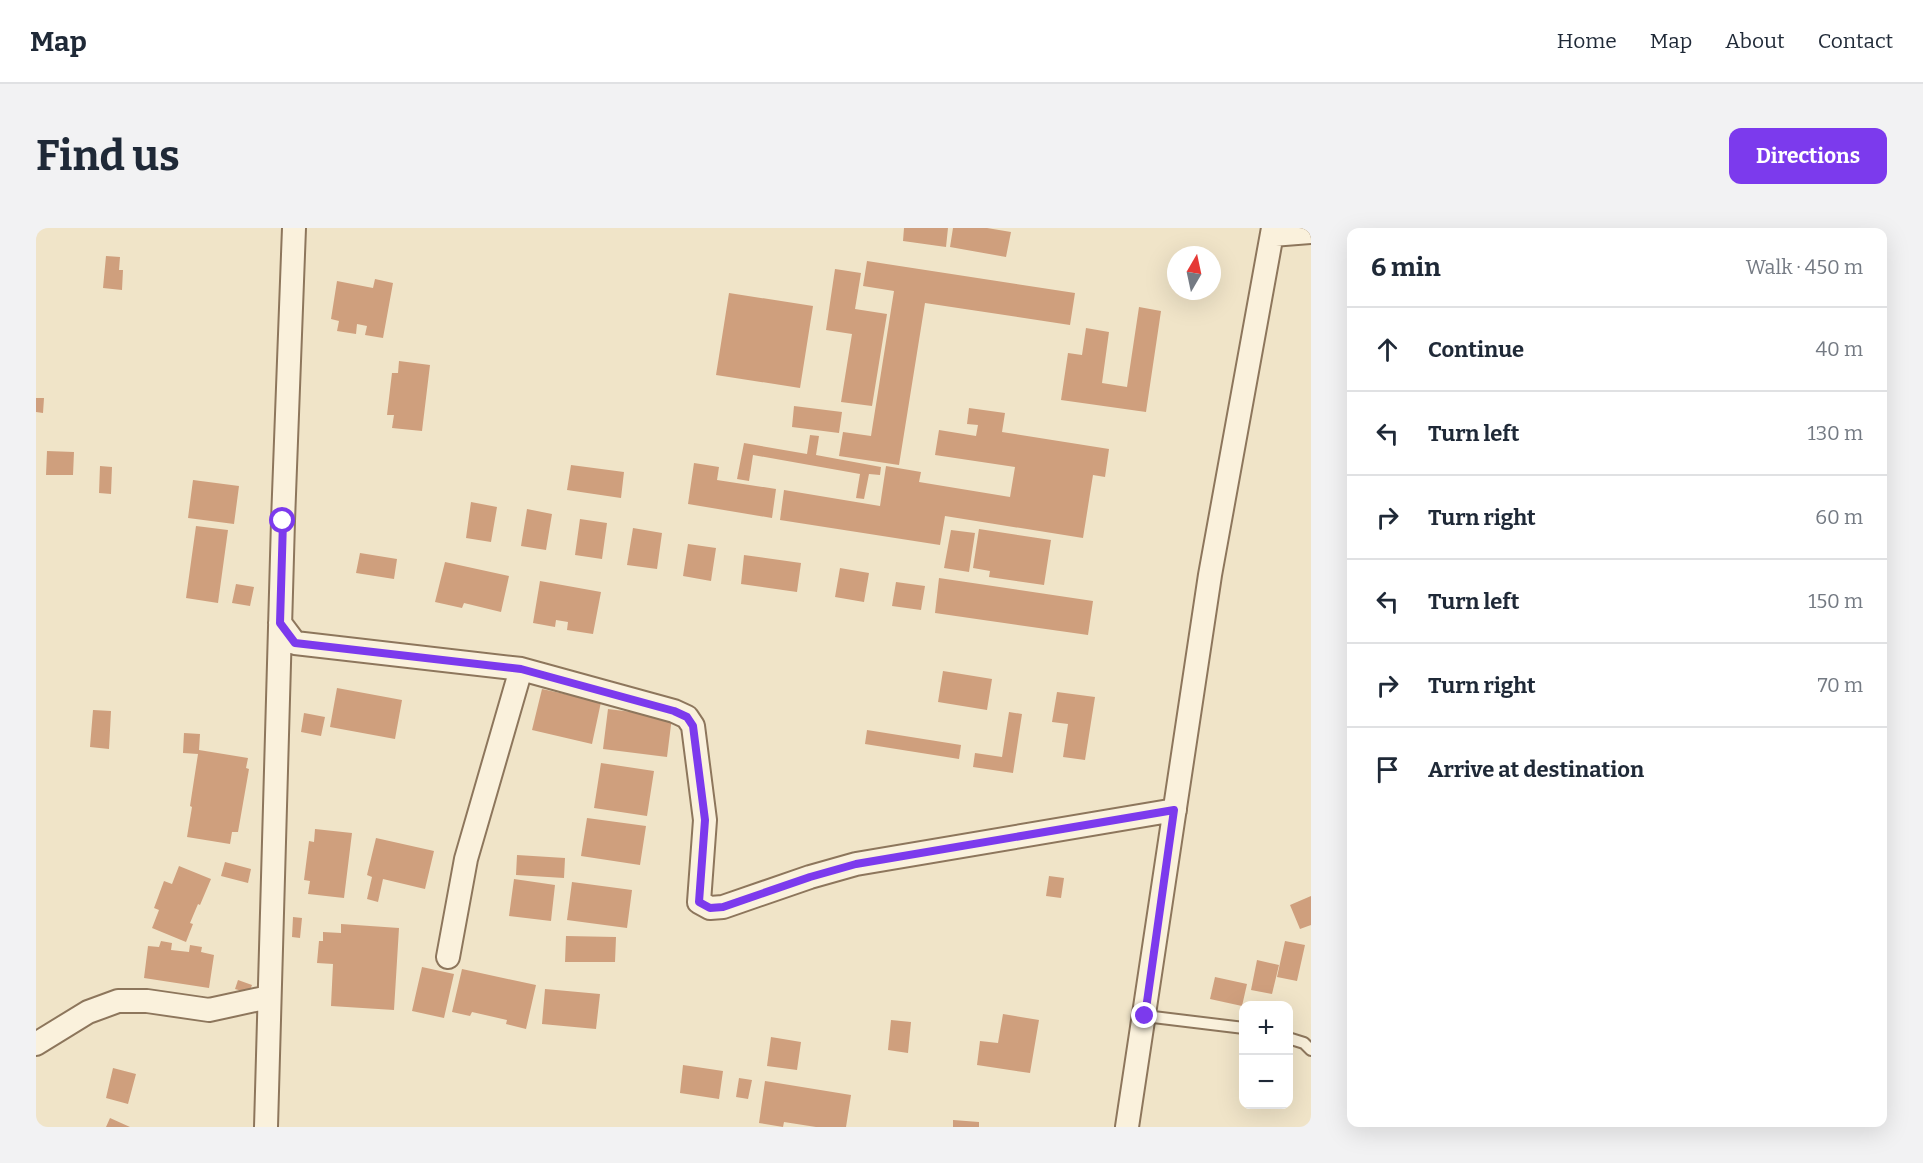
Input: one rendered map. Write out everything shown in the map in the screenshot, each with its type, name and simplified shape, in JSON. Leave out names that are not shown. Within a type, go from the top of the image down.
[{"type":"street","points":[[266,1127],[294,228]]},
{"type":"street","points":[[1127,1127],[1210,574],[1273,231],[1311,232]]},
{"type":"street","points":[[280,623],[295,643],[521,669],[674,711],[687,717],[693,726],[705,820],[699,902],[710,908],[723,907],[856,864],[1174,810]]},
{"type":"street","points":[[448,957],[466,859],[521,669]]},
{"type":"street","points":[[36,1044],[88,1012],[118,1001],[147,1001],[209,1010],[269,998]]},
{"type":"lane","points":[[1145,1016],[1239,1027]]},
{"type":"lane","points":[[1293,1040],[1304,1043],[1311,1050]]},
{"type":"building","points":[[904,228],[948,228],[946,247],[903,241]]},
{"type":"building","points":[[953,228],[987,228],[1011,232],[1006,257],[950,247]]},
{"type":"building","points":[[106,256],[120,257],[119,270],[123,270],[122,290],[103,288]]},
{"type":"building","points":[[867,261],[1075,293],[1070,325],[925,303],[899,465],[839,456],[843,432],[871,436],[894,291],[863,286]]},
{"type":"building","points":[[835,269],[861,273],[855,309],[887,314],[872,406],[841,402],[852,334],[826,330]]},
{"type":"building","points":[[375,279],[393,283],[383,338],[365,335],[367,326],[357,324],[356,334],[337,331],[339,321],[331,319],[337,281],[373,288]]},
{"type":"building","points":[[729,293],[813,306],[800,388],[716,375]]},
{"type":"building","points":[[1139,307],[1161,311],[1146,412],[1061,400],[1068,353],[1082,355],[1086,328],[1109,332],[1102,383],[1127,387]]},
{"type":"building","points":[[399,361],[430,365],[422,431],[392,428],[394,415],[387,415],[392,373],[398,373]]},
{"type":"building","points":[[36,398],[44,398],[43,413],[36,412]]},
{"type":"building","points":[[794,406],[842,412],[839,433],[792,427]]},
{"type":"building","points":[[969,408],[1005,413],[1002,432],[1109,449],[1105,477],[1093,475],[1083,538],[945,516],[940,545],[780,520],[784,490],[880,506],[886,466],[921,472],[919,482],[1010,497],[1015,467],[935,455],[939,430],[976,436],[978,425],[967,424]]},
{"type":"building","points":[[810,435],[819,436],[816,455],[881,467],[880,475],[869,474],[864,499],[856,498],[860,474],[753,455],[749,481],[737,479],[744,443],[807,454]]},
{"type":"building","points":[[47,451],[74,452],[73,475],[46,475]]},
{"type":"building","points":[[694,463],[719,467],[717,480],[776,489],[772,518],[688,504]]},
{"type":"building","points":[[571,465],[624,472],[621,498],[567,490]]},
{"type":"building","points":[[100,466],[112,467],[111,494],[99,493]]},
{"type":"building","points":[[193,480],[239,486],[234,524],[188,518]]},
{"type":"building","points":[[471,502],[497,507],[491,542],[466,538]]},
{"type":"building","points":[[527,509],[552,514],[546,550],[521,546]]},
{"type":"building","points":[[580,519],[607,523],[602,559],[575,555]]},
{"type":"building","points":[[196,526],[228,530],[218,603],[186,598]]},
{"type":"building","points":[[633,528],[662,533],[657,569],[627,565]]},
{"type":"building","points":[[979,529],[1051,540],[1044,585],[989,577],[990,571],[973,568]]},
{"type":"building","points":[[951,530],[975,533],[969,572],[944,568]]},
{"type":"building","points":[[688,544],[716,548],[711,581],[683,576]]},
{"type":"building","points":[[360,553],[397,559],[394,579],[356,573]]},
{"type":"building","points":[[744,555],[801,563],[797,592],[741,584]]},
{"type":"building","points":[[445,562],[509,576],[501,612],[464,603],[462,608],[435,602]]},
{"type":"building","points":[[840,568],[869,573],[864,602],[835,597]]},
{"type":"building","points":[[939,578],[1093,601],[1088,635],[935,613]]},
{"type":"building","points":[[540,581],[601,592],[593,634],[567,630],[568,622],[556,620],[555,627],[533,623]]},
{"type":"building","points":[[896,582],[925,586],[921,610],[892,606]]},
{"type":"building","points":[[236,584],[254,587],[250,606],[232,603]]},
{"type":"building","points":[[943,671],[992,679],[987,710],[938,702]]},
{"type":"building","points":[[337,688],[402,700],[395,739],[330,727]]},
{"type":"building","points":[[542,689],[601,702],[592,744],[532,730]]},
{"type":"building","points":[[1057,692],[1095,697],[1085,760],[1063,757],[1068,724],[1052,722]]},
{"type":"building","points":[[608,709],[672,717],[667,757],[603,749]]},
{"type":"building","points":[[93,710],[111,711],[109,749],[90,747]]},
{"type":"building","points":[[1009,712],[1022,714],[1013,773],[973,767],[975,753],[1002,757]]},
{"type":"building","points":[[304,713],[325,717],[321,736],[301,732]]},
{"type":"building","points":[[867,730],[961,745],[959,759],[865,744]]},
{"type":"building","points":[[184,733],[200,734],[199,750],[248,758],[246,768],[249,769],[238,832],[232,832],[230,844],[187,837],[198,754],[183,753]]},
{"type":"building","points":[[601,763],[654,771],[647,816],[594,808]]},
{"type":"building","points":[[587,818],[646,826],[640,865],[581,856]]},
{"type":"building","points":[[315,829],[352,833],[344,898],[308,894],[310,881],[304,880],[309,841],[314,842]]},
{"type":"building","points":[[376,838],[434,851],[425,889],[383,879],[378,902],[367,899],[372,877],[367,875]]},
{"type":"building","points":[[517,855],[565,858],[564,878],[516,875]]},
{"type":"building","points":[[225,862],[251,869],[248,883],[221,876]]},
{"type":"building","points":[[179,866],[211,879],[190,923],[193,924],[186,942],[152,928],[159,910],[154,908],[164,881],[172,884]]},
{"type":"building","points":[[1049,876],[1064,878],[1061,898],[1046,896]]},
{"type":"building","points":[[514,879],[555,885],[551,921],[509,916]]},
{"type":"building","points":[[572,882],[632,890],[627,928],[567,920]]},
{"type":"building","points":[[1311,896],[1311,925],[1300,929],[1290,905]]},
{"type":"building","points":[[293,917],[302,918],[300,938],[292,937]]},
{"type":"building","points":[[341,924],[399,928],[394,1010],[331,1006],[333,964],[317,963],[319,941],[323,941],[323,932],[341,933]]},
{"type":"building","points":[[566,936],[616,937],[615,962],[565,962]]},
{"type":"building","points":[[161,941],[172,943],[171,950],[189,952],[190,945],[202,947],[201,952],[214,955],[209,988],[144,978],[148,946],[159,947]]},
{"type":"building","points":[[1285,941],[1305,945],[1297,981],[1277,977]]},
{"type":"building","points":[[1257,960],[1279,965],[1272,994],[1251,990]]},
{"type":"building","points":[[422,967],[454,974],[444,1018],[412,1011]]},
{"type":"building","points":[[462,969],[536,985],[526,1029],[506,1024],[507,1020],[472,1012],[470,1016],[452,1012]]},
{"type":"building","points":[[1215,977],[1247,984],[1243,1001],[1239,1001],[1239,1005],[1210,999]]},
{"type":"building","points":[[238,980],[252,985],[249,993],[235,989]]},
{"type":"building","points":[[545,989],[600,994],[596,1029],[542,1024]]},
{"type":"building","points":[[1003,1014],[1039,1020],[1030,1073],[977,1065],[980,1041],[998,1043]]},
{"type":"building","points":[[891,1020],[911,1022],[908,1053],[888,1050]]},
{"type":"building","points":[[771,1037],[801,1042],[797,1070],[767,1066]]},
{"type":"building","points":[[683,1065],[723,1071],[719,1099],[680,1093]]},
{"type":"building","points":[[113,1068],[136,1074],[128,1104],[106,1098]]},
{"type":"building","points":[[739,1078],[752,1080],[748,1099],[736,1097]]},
{"type":"building","points":[[765,1081],[851,1095],[846,1127],[816,1127],[784,1122],[783,1127],[759,1123]]},
{"type":"building","points":[[110,1118],[130,1127],[106,1127]]},
{"type":"building","points":[[953,1120],[979,1122],[979,1127],[953,1127]]},
{"type":"route","points":[[283,521],[280,623],[295,643],[521,669],[674,711],[687,717],[693,726],[705,820],[699,902],[710,908],[723,907],[856,864],[1174,810],[1145,1016]]}]
